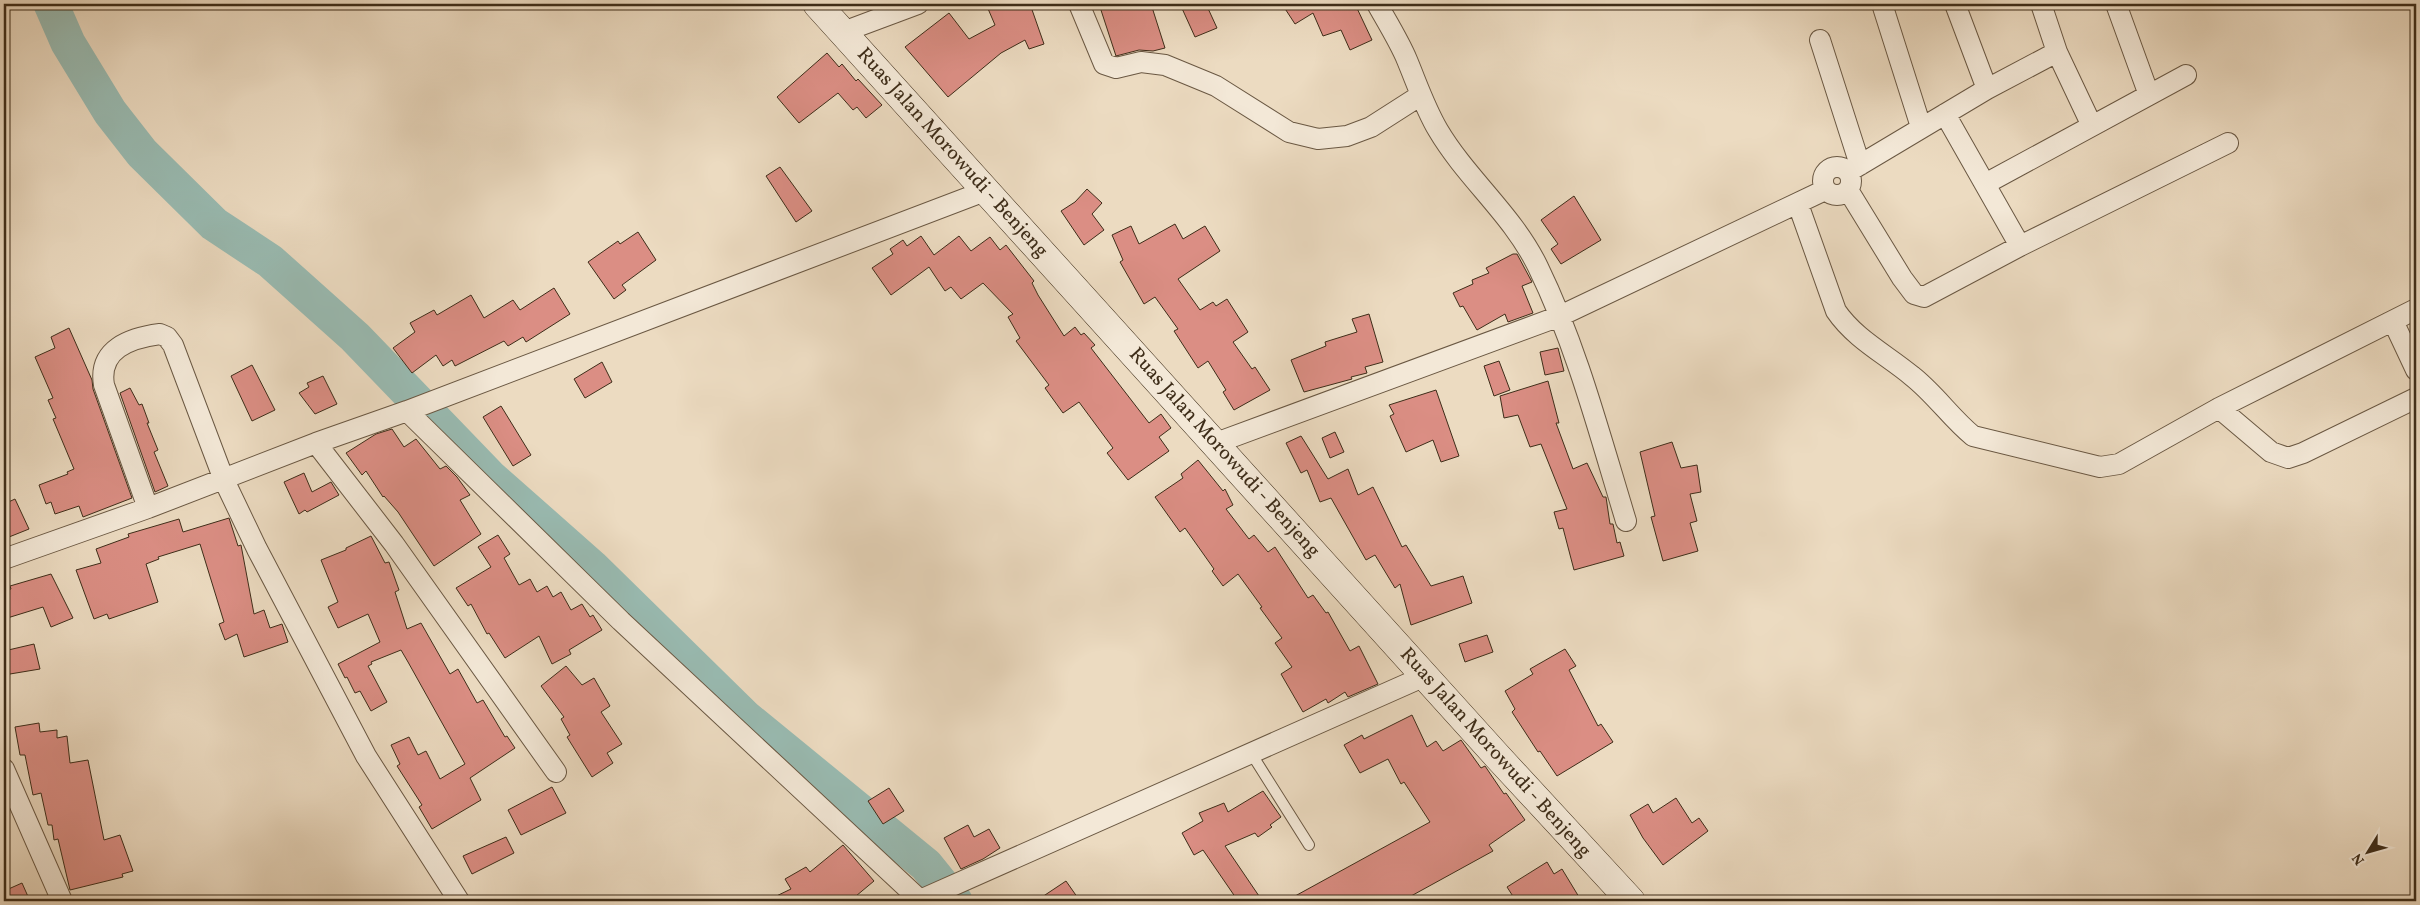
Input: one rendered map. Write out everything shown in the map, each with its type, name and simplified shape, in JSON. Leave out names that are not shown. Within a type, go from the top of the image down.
[{"type":"main road","name":"Ruas Jalan Morowudi - Benjeng","points":[[817,4],[1216,443],[1424,676],[1631,901]]},
{"type":"street","points":[[843,32],[918,4]]},
{"type":"street","points":[[1079,4],[1104,64],[1116,68],[1141,62],[1165,66],[1216,86],[1289,132],[1318,139],[1347,136],[1371,127],[1421,95]]},
{"type":"street","points":[[1377,4],[1407,59],[1421,95],[1438,130],[1460,162],[1517,229],[1538,266],[1560,316],[1590,401],[1626,521]]},
{"type":"street","points":[[1882,4],[1921,127]]},
{"type":"street","points":[[1955,4],[1986,89]]},
{"type":"street","points":[[2041,4],[2057,52],[2092,126]]},
{"type":"street","points":[[2116,4],[2149,95]]},
{"type":"street","points":[[1820,40],[1852,175],[1914,294],[1924,297],[2020,246],[2228,143]]},
{"type":"street","points":[[1216,443],[1560,316],[1825,190],[1837,195],[1852,175],[1921,127],[1986,89],[2057,52]]},
{"type":"street","points":[[1985,184],[2186,75]]},
{"type":"street","points":[[1945,114],[2020,246]]},
{"type":"street","points":[[4,559],[224,480],[316,443],[406,411],[985,191]]},
{"type":"street","points":[[1798,204],[1836,311],[1845,325],[1913,376],[1973,436],[2100,467],[2110,466],[2219,408],[2416,309]]},
{"type":"street","points":[[2393,320],[2416,370]]},
{"type":"street","points":[[148,508],[104,385],[102,373],[106,360],[114,349],[136,340],[160,334],[167,337],[173,345],[224,480],[257,549],[366,756],[459,901]]},
{"type":"street","points":[[2219,408],[2271,452],[2288,458],[2303,453],[2416,398]]},
{"type":"street","points":[[406,411],[621,621],[919,901],[1424,676]]},
{"type":"street","points":[[316,443],[394,544],[556,772]]},
{"type":"street","points":[[4,769],[62,901]]},
{"type":"lane","points":[[1251,753],[1309,845]]},
{"type":"building","points":[[986,4],[1030,4],[1044,44],[1029,49],[1025,40],[1001,53],[948,97],[905,47],[949,13],[969,39],[995,25]]},
{"type":"building","points":[[1099,4],[1151,4],[1165,48],[1153,51],[1139,50],[1116,56]]},
{"type":"building","points":[[1180,4],[1206,4],[1217,28],[1195,37]]},
{"type":"building","points":[[1282,4],[1355,4],[1372,40],[1350,50],[1341,30],[1323,36],[1313,13],[1295,24]]},
{"type":"building","points":[[827,53],[839,67],[842,64],[856,81],[858,79],[882,105],[866,118],[857,107],[853,110],[838,93],[799,123],[777,97]]},
{"type":"building","points":[[780,167],[812,211],[796,222],[766,176]]},
{"type":"building","points":[[1087,189],[1102,203],[1092,214],[1104,230],[1084,245],[1061,211],[1075,202]]},
{"type":"building","points":[[1574,196],[1601,240],[1561,264],[1551,249],[1558,244],[1541,220]]},
{"type":"building","points":[[1175,224],[1183,239],[1205,226],[1220,251],[1178,279],[1200,310],[1213,302],[1216,306],[1227,299],[1248,332],[1233,342],[1252,369],[1255,367],[1270,390],[1234,410],[1223,392],[1226,390],[1208,361],[1198,368],[1174,331],[1178,329],[1155,297],[1144,304],[1120,262],[1123,260],[1112,235],[1131,226],[1139,244]]},
{"type":"building","points":[[638,232],[656,260],[622,285],[626,290],[614,299],[588,262],[618,241],[620,244]]},
{"type":"building","points":[[921,236],[934,255],[959,236],[971,251],[990,237],[1000,250],[1006,245],[1034,281],[1032,283],[1038,295],[1064,336],[1075,327],[1081,335],[1084,333],[1095,345],[1091,348],[1149,423],[1161,414],[1171,428],[1159,437],[1169,451],[1128,480],[1107,453],[1113,448],[1079,402],[1063,413],[1045,388],[1049,385],[1016,341],[1020,338],[1008,317],[1013,314],[983,283],[961,299],[951,287],[945,291],[929,267],[891,295],[872,268],[893,254],[890,249],[903,240],[907,246]]},
{"type":"building","points":[[1513,254],[1517,254],[1532,282],[1522,286],[1533,313],[1508,322],[1505,314],[1477,330],[1463,306],[1460,307],[1453,293],[1473,284],[1472,280],[1489,273],[1486,268]]},
{"type":"building","points":[[554,288],[570,314],[526,342],[523,337],[508,346],[504,341],[455,366],[452,360],[443,366],[436,355],[412,373],[393,348],[415,332],[410,323],[434,310],[437,315],[471,295],[484,318],[513,300],[520,310]]},
{"type":"building","points":[[1369,314],[1383,362],[1365,367],[1367,373],[1351,377],[1352,379],[1304,392],[1291,360],[1326,346],[1325,342],[1357,332],[1352,319]]},
{"type":"building","points":[[69,328],[92,380],[93,389],[132,498],[83,517],[79,506],[55,514],[51,502],[46,504],[39,485],[68,474],[67,472],[74,469],[53,419],[56,418],[48,400],[53,398],[35,357],[55,348],[51,337]]},
{"type":"building","points":[[1558,348],[1564,371],[1545,375],[1540,352]]},
{"type":"building","points":[[1499,361],[1510,390],[1494,396],[1484,366]]},
{"type":"building","points":[[602,362],[612,382],[585,398],[574,379]]},
{"type":"building","points":[[252,365],[275,410],[252,421],[231,376]]},
{"type":"building","points":[[323,376],[337,404],[315,414],[299,393],[309,387],[307,383]]},
{"type":"building","points":[[1548,381],[1559,423],[1556,423],[1573,469],[1587,463],[1603,497],[1606,497],[1610,524],[1613,524],[1617,543],[1620,542],[1624,556],[1574,570],[1563,528],[1559,529],[1554,512],[1567,509],[1541,444],[1530,447],[1518,415],[1504,418],[1500,396]]},
{"type":"building","points":[[130,388],[139,405],[142,404],[149,423],[147,423],[158,450],[154,452],[168,486],[155,492],[120,393]]},
{"type":"building","points":[[1436,390],[1459,456],[1441,462],[1433,440],[1406,452],[1390,416],[1394,414],[1389,405]]},
{"type":"building","points":[[501,406],[531,455],[513,466],[483,417]]},
{"type":"building","points":[[392,429],[404,447],[416,439],[440,469],[446,466],[470,495],[460,500],[481,534],[434,566],[398,512],[383,497],[366,471],[362,475],[346,453],[376,434]]},
{"type":"building","points":[[1335,432],[1344,452],[1330,458],[1322,438]]},
{"type":"building","points":[[1301,436],[1328,479],[1348,469],[1358,495],[1373,487],[1402,547],[1406,545],[1431,586],[1463,576],[1472,603],[1411,625],[1400,584],[1395,588],[1375,555],[1366,560],[1331,498],[1320,502],[1307,470],[1301,473],[1286,443]]},
{"type":"building","points":[[1672,442],[1681,468],[1697,465],[1701,492],[1690,494],[1697,521],[1690,523],[1698,551],[1663,561],[1651,517],[1655,516],[1640,452]]},
{"type":"building","points":[[1198,460],[1223,491],[1225,489],[1233,505],[1226,509],[1249,539],[1254,535],[1268,552],[1275,547],[1308,598],[1313,595],[1326,613],[1328,612],[1350,651],[1359,646],[1378,684],[1348,697],[1345,692],[1328,703],[1326,699],[1303,712],[1281,674],[1292,667],[1275,643],[1282,638],[1260,608],[1262,607],[1238,574],[1223,586],[1212,571],[1214,569],[1185,528],[1180,532],[1155,497],[1183,478],[1181,474]]},
{"type":"building","points":[[304,473],[312,492],[331,482],[339,495],[307,512],[305,510],[299,514],[284,482]]},
{"type":"building","points":[[15,499],[29,529],[4,539],[4,504]]},
{"type":"building","points":[[229,518],[238,546],[241,545],[254,614],[264,610],[270,628],[282,624],[288,642],[244,657],[237,634],[225,640],[219,624],[224,622],[200,544],[158,557],[159,559],[146,564],[158,602],[109,619],[107,614],[94,619],[76,570],[101,563],[96,549],[129,537],[128,534],[179,519],[183,532]]},
{"type":"building","points":[[498,535],[510,554],[504,558],[519,585],[530,579],[537,592],[547,586],[553,597],[561,592],[571,610],[582,604],[590,617],[593,615],[602,630],[569,650],[571,654],[552,664],[539,636],[505,658],[489,633],[487,634],[471,604],[468,606],[456,588],[491,567],[478,547]]},
{"type":"building","points":[[371,536],[385,563],[389,562],[399,590],[395,592],[407,629],[421,623],[450,674],[458,669],[477,703],[483,700],[505,737],[507,736],[515,748],[470,778],[481,800],[432,829],[419,807],[422,805],[397,766],[400,764],[391,745],[409,737],[418,755],[426,751],[440,779],[465,764],[408,662],[401,650],[371,662],[372,664],[368,666],[387,702],[371,711],[360,691],[355,693],[338,664],[380,642],[368,614],[338,628],[328,607],[338,602],[321,560],[346,550],[346,548]]},
{"type":"building","points":[[51,574],[73,618],[51,627],[43,607],[4,619],[4,591],[11,589],[10,586]]},
{"type":"building","points":[[1487,635],[1493,652],[1465,662],[1459,644]]},
{"type":"building","points":[[34,644],[40,669],[4,675],[4,651]]},
{"type":"building","points":[[1565,649],[1576,666],[1569,670],[1598,726],[1601,724],[1613,742],[1557,776],[1540,751],[1538,752],[1512,712],[1515,709],[1505,691],[1533,674],[1530,669]]},
{"type":"building","points":[[566,666],[582,685],[594,678],[610,706],[601,712],[622,744],[607,753],[613,763],[592,777],[567,737],[570,735],[561,719],[564,717],[541,686]]},
{"type":"building","points":[[1412,715],[1427,747],[1436,741],[1443,751],[1461,740],[1481,768],[1485,766],[1525,820],[1489,845],[1493,851],[1402,901],[1286,901],[1430,822],[1404,782],[1401,784],[1388,759],[1360,773],[1344,745],[1362,735],[1364,739]]},
{"type":"building","points":[[39,723],[40,732],[57,730],[57,738],[67,736],[70,763],[88,760],[104,840],[120,835],[133,871],[122,874],[123,877],[70,890],[58,839],[54,840],[52,825],[48,825],[41,793],[33,795],[25,755],[20,755],[15,727]]},
{"type":"building","points":[[552,787],[566,813],[521,835],[508,810]]},
{"type":"building","points":[[889,788],[904,811],[883,824],[868,801]]},
{"type":"building","points":[[1263,791],[1281,817],[1270,825],[1272,827],[1258,837],[1255,833],[1225,846],[1259,896],[1249,901],[1238,901],[1203,850],[1194,855],[1182,833],[1203,821],[1199,813],[1224,803],[1228,812]]},
{"type":"building","points":[[1676,798],[1692,823],[1699,818],[1708,831],[1663,865],[1643,838],[1630,815],[1648,804],[1653,813]]},
{"type":"building","points":[[968,825],[974,837],[989,829],[1000,848],[983,859],[961,869],[944,838]]},
{"type":"building","points":[[506,837],[514,853],[472,874],[463,856]]},
{"type":"building","points":[[843,845],[874,881],[850,901],[766,901],[791,889],[785,879],[806,867],[810,872]]},
{"type":"building","points":[[1547,862],[1554,874],[1562,869],[1579,897],[1570,901],[1516,901],[1507,887]]},
{"type":"building","points":[[1066,881],[1080,901],[1036,901]]},
{"type":"building","points":[[22,883],[30,901],[4,901],[4,891]]},
{"type":"waterway","points":[[51,4],[68,43],[110,112],[142,153],[214,224],[270,261],[355,337],[489,476],[592,567],[745,717],[926,865],[955,901]]}]
